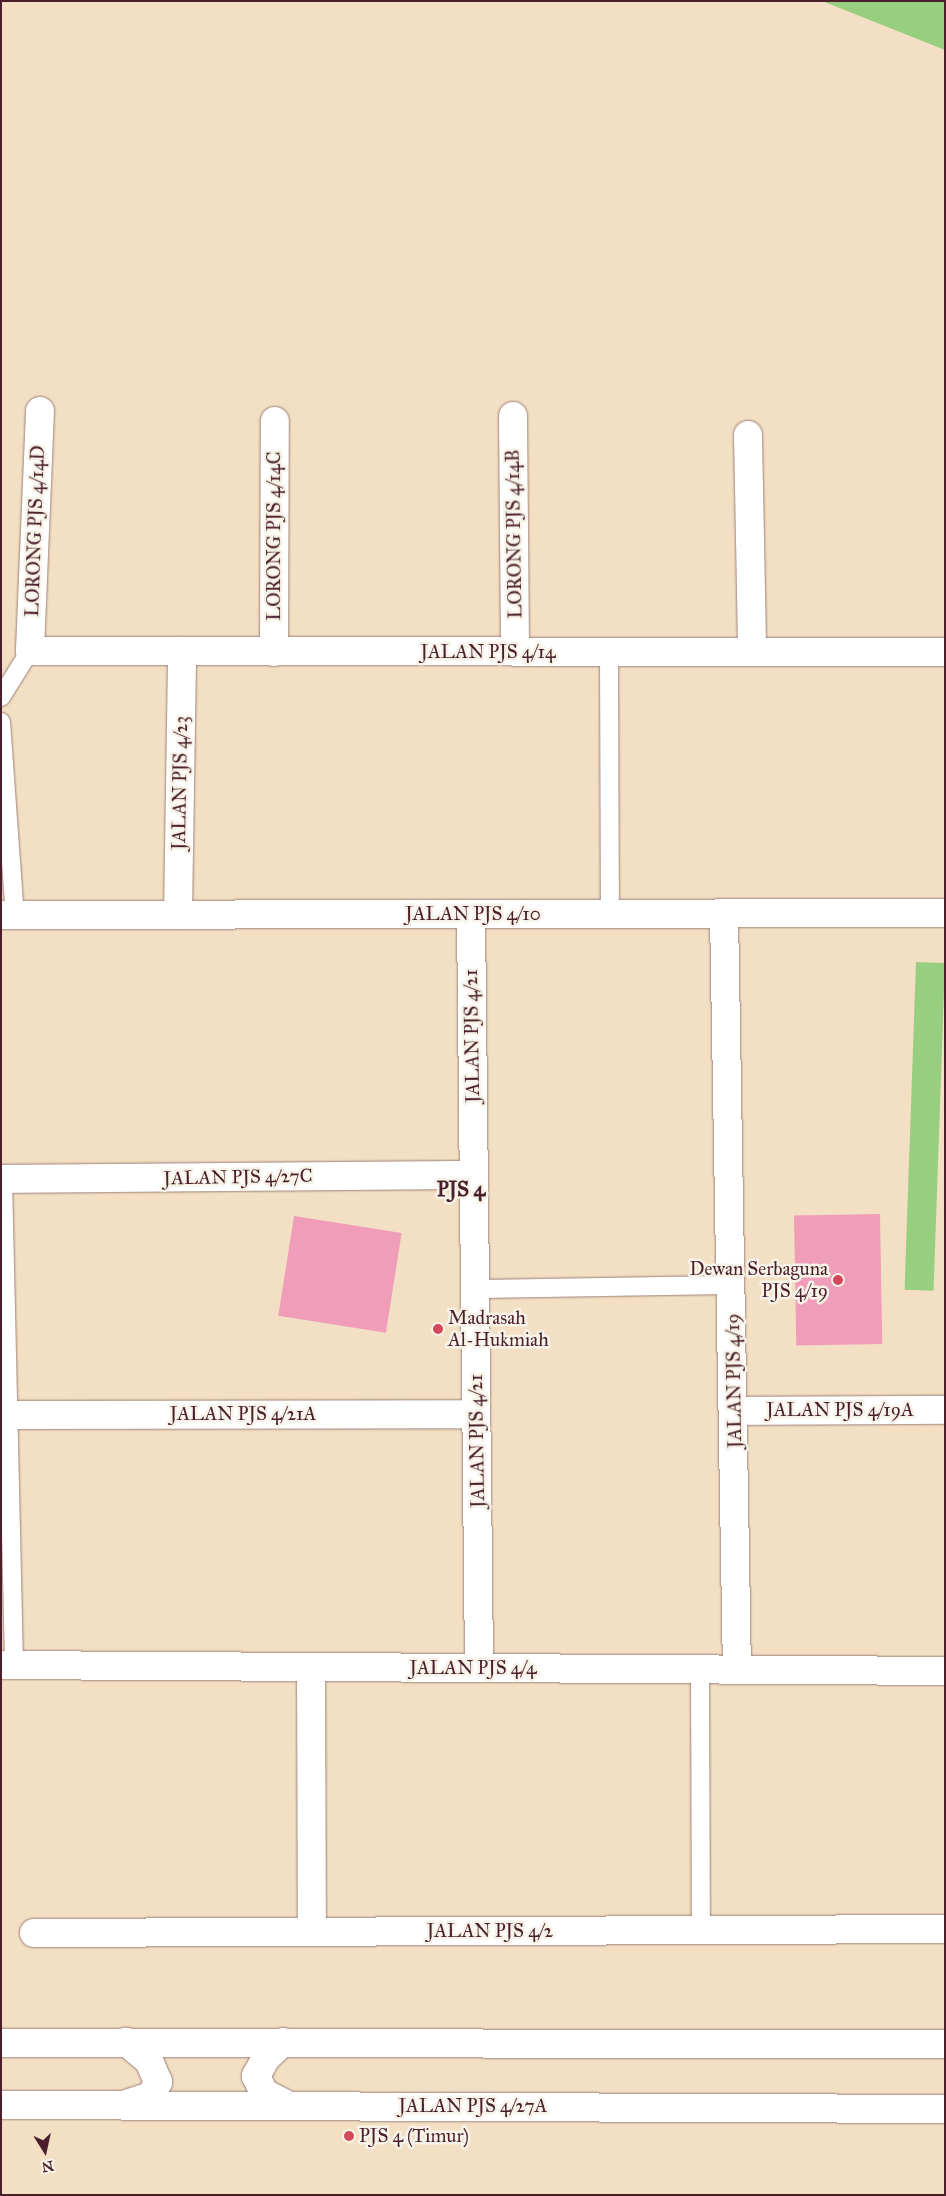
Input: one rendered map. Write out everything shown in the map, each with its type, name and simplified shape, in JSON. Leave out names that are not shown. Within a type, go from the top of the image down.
[{"type":"street","name":"LORONG PJS 4/14D","points":[[30,651],[40,411]]},
{"type":"street","name":"LORONG PJS 4/14B","points":[[513,416],[515,652]]},
{"type":"street","name":"LORONG PJS 4/14C","points":[[274,421],[274,652]]},
{"type":"street","points":[[748,435],[752,652]]},
{"type":"street","name":"JALAN PJS 4/14","points":[[30,651],[945,652]]},
{"type":"street","name":"JALAN PJS 4/23","points":[[178,915],[182,651]]},
{"type":"street","name":"JALAN PJS 4/19","points":[[724,913],[732,1285],[737,1670]]},
{"type":"street","name":"JALAN PJS 4/10","points":[[8,915],[945,913]]},
{"type":"street","name":"JALAN PJS 4/21","points":[[470,914],[479,1668]]},
{"type":"street","name":"JALAN PJS 4/27C","points":[[2,1179],[474,1174]]},
{"type":"street","name":"JALAN PJS 4/19A","points":[[734,1411],[945,1410]]},
{"type":"street","name":"JALAN PJS 4/21A","points":[[8,1415],[476,1414]]},
{"type":"street","name":"JALAN PJS 4/4","points":[[8,1665],[945,1670]]},
{"type":"street","points":[[311,1667],[312,1931]]},
{"type":"street","name":"JALAN PJS 4/2","points":[[34,1933],[945,1929]]},
{"type":"street","points":[[126,2042],[149,2061],[158,2082],[151,2096],[126,2104]]},
{"type":"street","points":[[283,2042],[266,2058],[256,2076],[264,2093],[288,2105]]},
{"type":"street","points":[[1,2043],[945,2044]]},
{"type":"street","name":"JALAN PJS 4/27A","points":[[1,2105],[945,2108]]},
{"type":"lane","points":[[1,697],[30,651]]},
{"type":"lane","points":[[609,652],[610,914]]},
{"type":"lane","points":[[1,722],[8,915]]},
{"type":"lane","points":[[2,1179],[8,1415],[8,1665]]},
{"type":"lane","points":[[475,1289],[732,1285]]},
{"type":"lane","points":[[700,1669],[701,1930]]},
{"type":"green space","points":[[822,1],[945,1],[945,50]]},
{"type":"green space","points":[[916,962],[945,963],[934,1291],[905,1290]]},
{"type":"building","name":"Dewan Serbaguna PJS 4/19","points":[[880,1214],[882,1344],[796,1345],[794,1216]]},
{"type":"building","points":[[294,1216],[402,1233],[386,1333],[278,1316]]},
{"type":"place","name":"Dewan Serbaguna PJS 4/19","points":[[838,1280]]},
{"type":"place","name":"Madrasah Al-Hukmiah","points":[[438,1329]]},
{"type":"place","name":"PJS 4 (Timur)","points":[[349,2136]]},
{"type":"district","name":"PJS 4","points":[[461,1189]]}]
